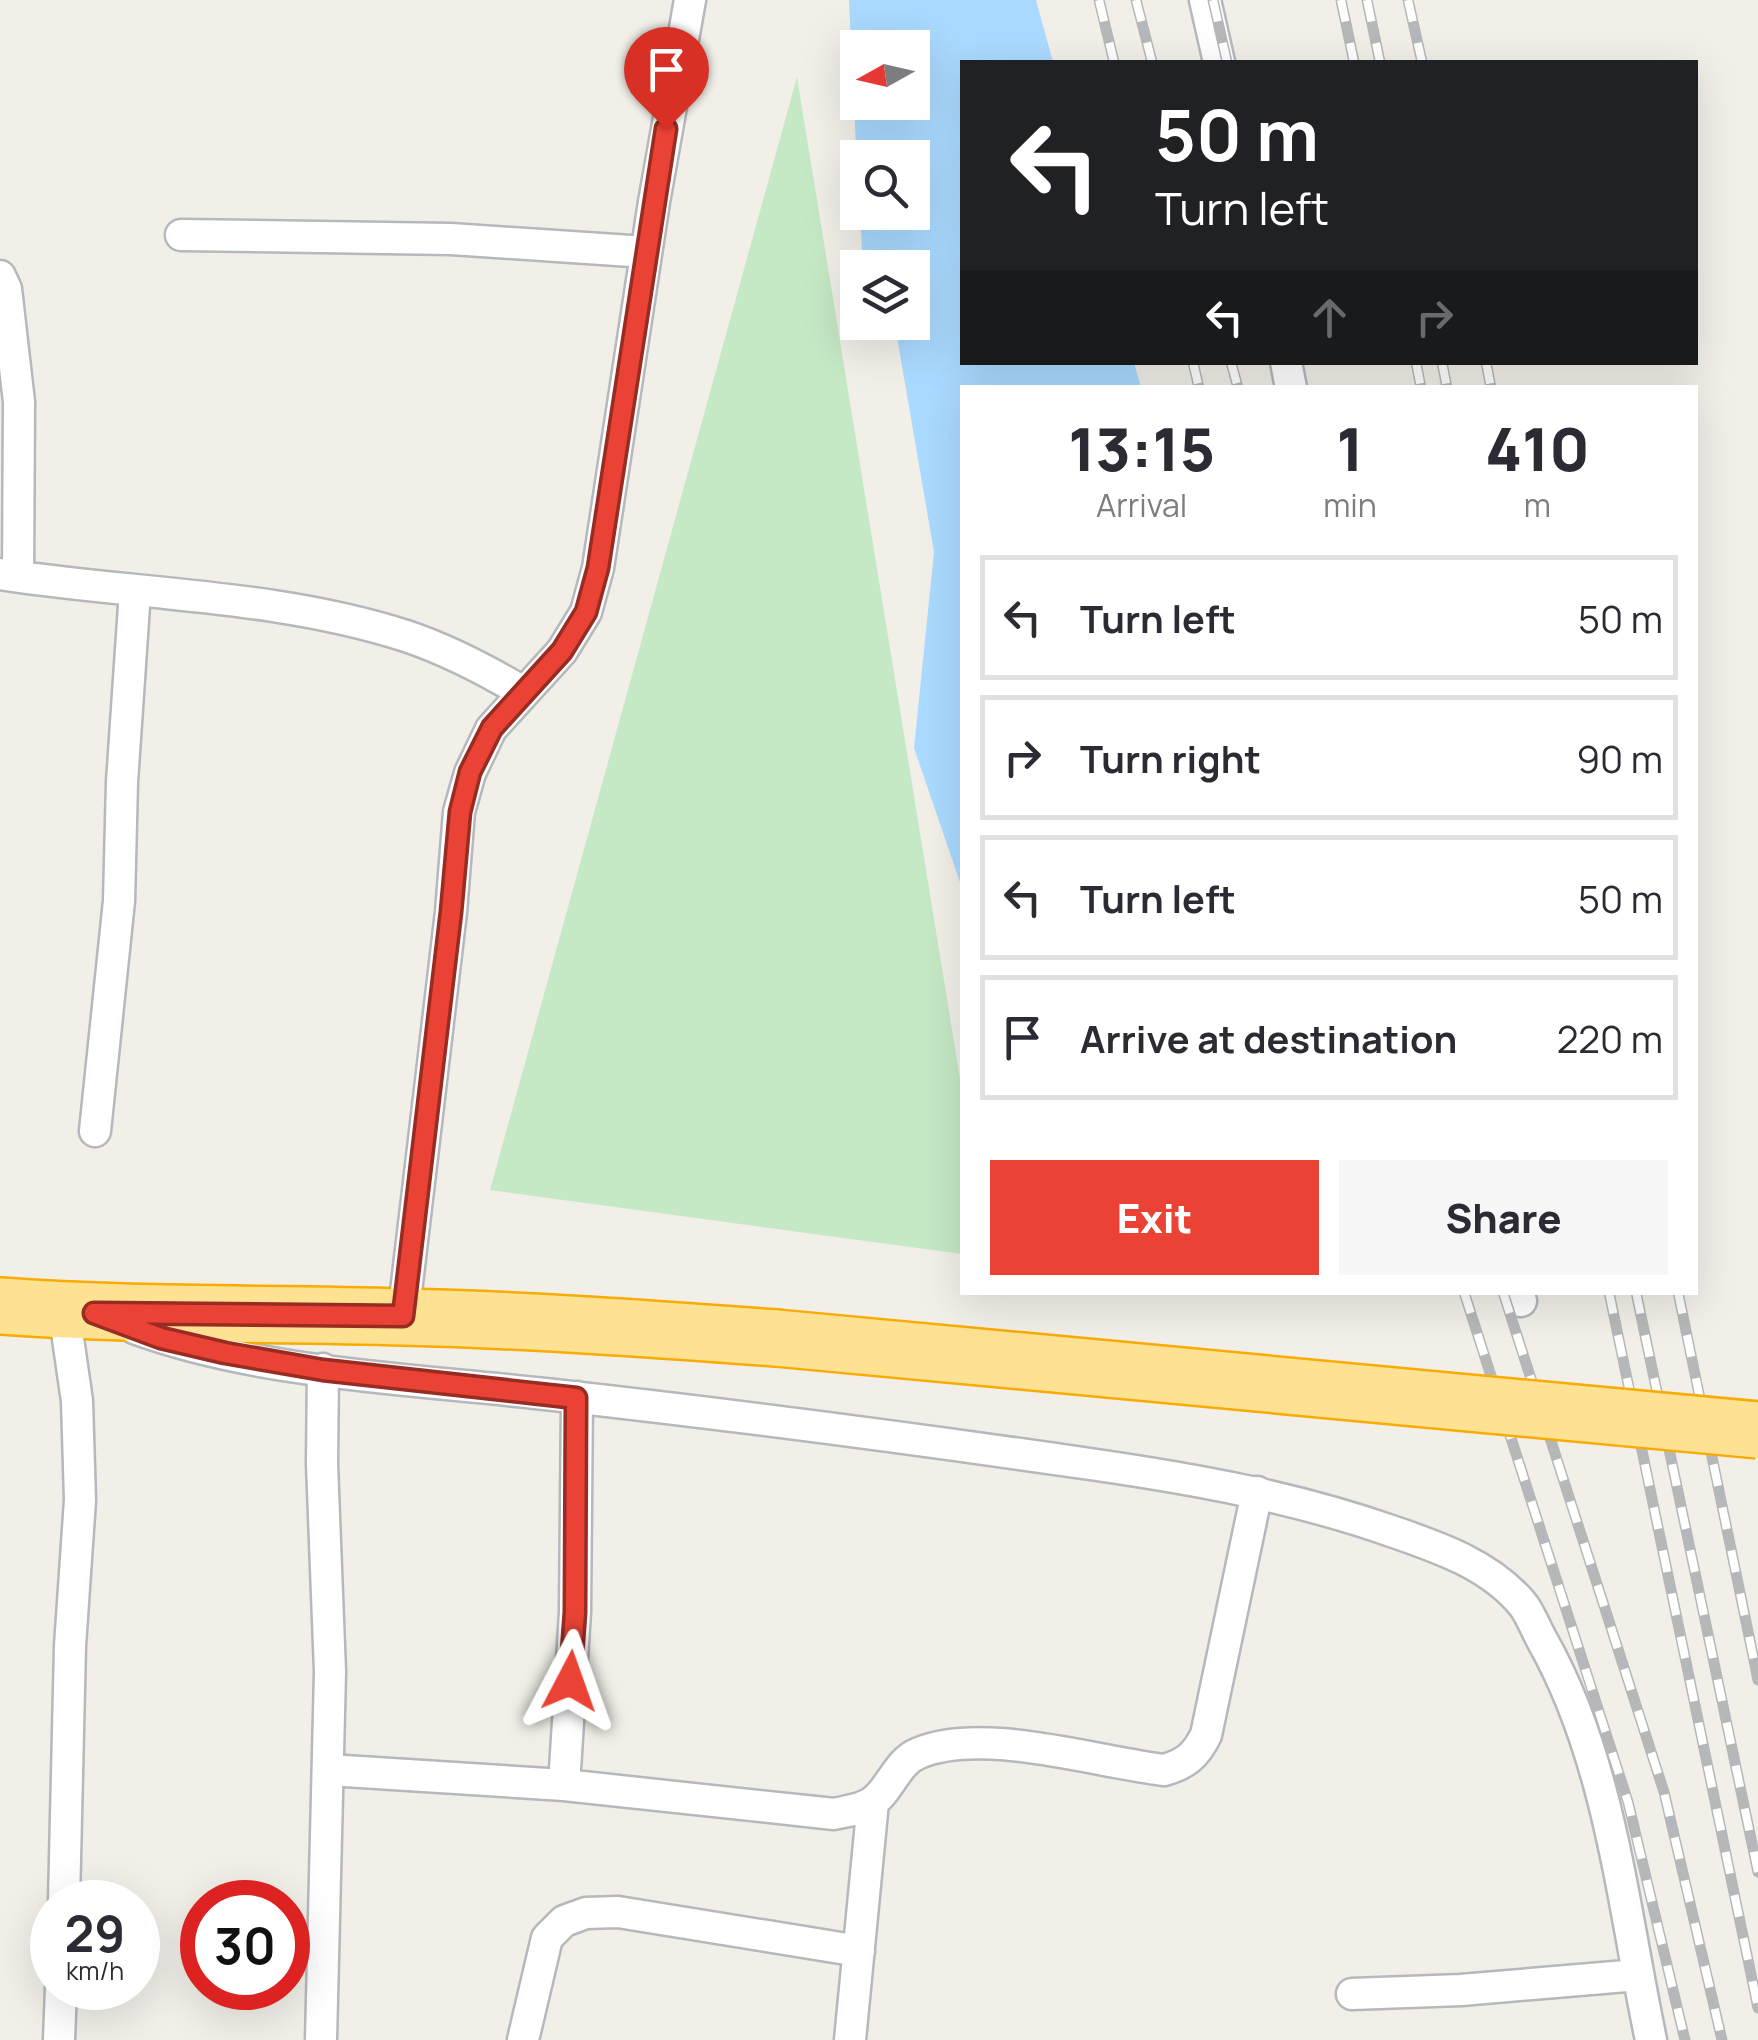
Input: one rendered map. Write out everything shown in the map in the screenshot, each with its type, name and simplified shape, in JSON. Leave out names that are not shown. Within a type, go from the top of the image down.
[{"type":"highway","points":[[0,1306],[79,1312],[403,1316],[606,1325],[1758,1430]]},
{"type":"street","points":[[403,1316],[460,812],[470,772],[492,728],[562,651],[586,612],[598,568],[646,252],[690,0]]},
{"type":"street","points":[[1205,0],[1219,60]]},
{"type":"street","points":[[181,235],[450,238],[646,252]]},
{"type":"street","points":[[0,276],[6,290],[18,402],[9,575],[245,602],[333,617],[471,662],[523,692]]},
{"type":"street","points":[[95,1131],[118,901],[134,591]]},
{"type":"street","points":[[65,1880],[70,1646],[80,1500],[79,1312],[177,1342],[323,1370],[1024,1455],[1258,1492],[1328,1508],[1482,1568],[1524,1606],[1556,1664],[1588,1750],[1652,2040]]},
{"type":"street","points":[[322,2040],[330,1770],[323,1370]]},
{"type":"street","points":[[564,1784],[575,1612],[576,1398]]},
{"type":"street","points":[[330,1770],[564,1784],[834,1814],[873,1802],[909,1758],[941,1746],[1028,1747],[1164,1770],[1183,1764],[1197,1753],[1206,1735],[1258,1492]]},
{"type":"street","points":[[850,2040],[873,1802]]},
{"type":"street","points":[[524,2040],[547,1938],[564,1921],[586,1913],[618,1912],[859,1951]]},
{"type":"street","points":[[1352,1994],[1638,1976]]},
{"type":"street","points":[[59,2040],[60,2010]]},
{"type":"path","points":[[1366,0],[1380,60]]},
{"type":"green space","points":[[797,77],[960,1079],[960,1254],[490,1190]]},
{"type":"water","points":[[849,0],[1036,0],[1052,60],[960,60],[960,365],[1135,365],[1140,385],[960,385],[960,882],[914,748],[934,552],[898,340],[930,340],[930,250],[862,250],[861,230],[930,230],[930,140],[856,140],[855,120],[930,120],[930,30],[850,30]]},
{"type":"railway","points":[[1099,0],[1114,60]]},
{"type":"railway","points":[[1136,0],[1151,60]]},
{"type":"railway","points":[[1213,0],[1227,60]]},
{"type":"railway","points":[[1341,0],[1354,60]]},
{"type":"railway","points":[[1367,0],[1380,60]]},
{"type":"railway","points":[[1408,0],[1422,60]]},
{"type":"railway","points":[[1194,365],[1198,385]]},
{"type":"railway","points":[[1232,365],[1237,385]]},
{"type":"railway","points":[[1417,365],[1420,385]]},
{"type":"railway","points":[[1443,365],[1446,385]]},
{"type":"railway","points":[[1487,365],[1490,385]]},
{"type":"railway","points":[[1465,1295],[1628,1802],[1685,2040]]},
{"type":"railway","points":[[1504,1295],[1664,1792],[1722,2040]]},
{"type":"railway","points":[[1610,1295],[1758,2008]]},
{"type":"railway","points":[[1637,1295],[1758,1872]]},
{"type":"railway","points":[[1679,1295],[1758,1680]]},
{"type":"route","points":[[570,1681],[575,1612],[576,1398],[323,1370],[225,1353],[161,1338],[94,1313],[403,1316],[460,812],[470,772],[492,728],[562,651],[586,612],[598,568],[666,129]]}]
